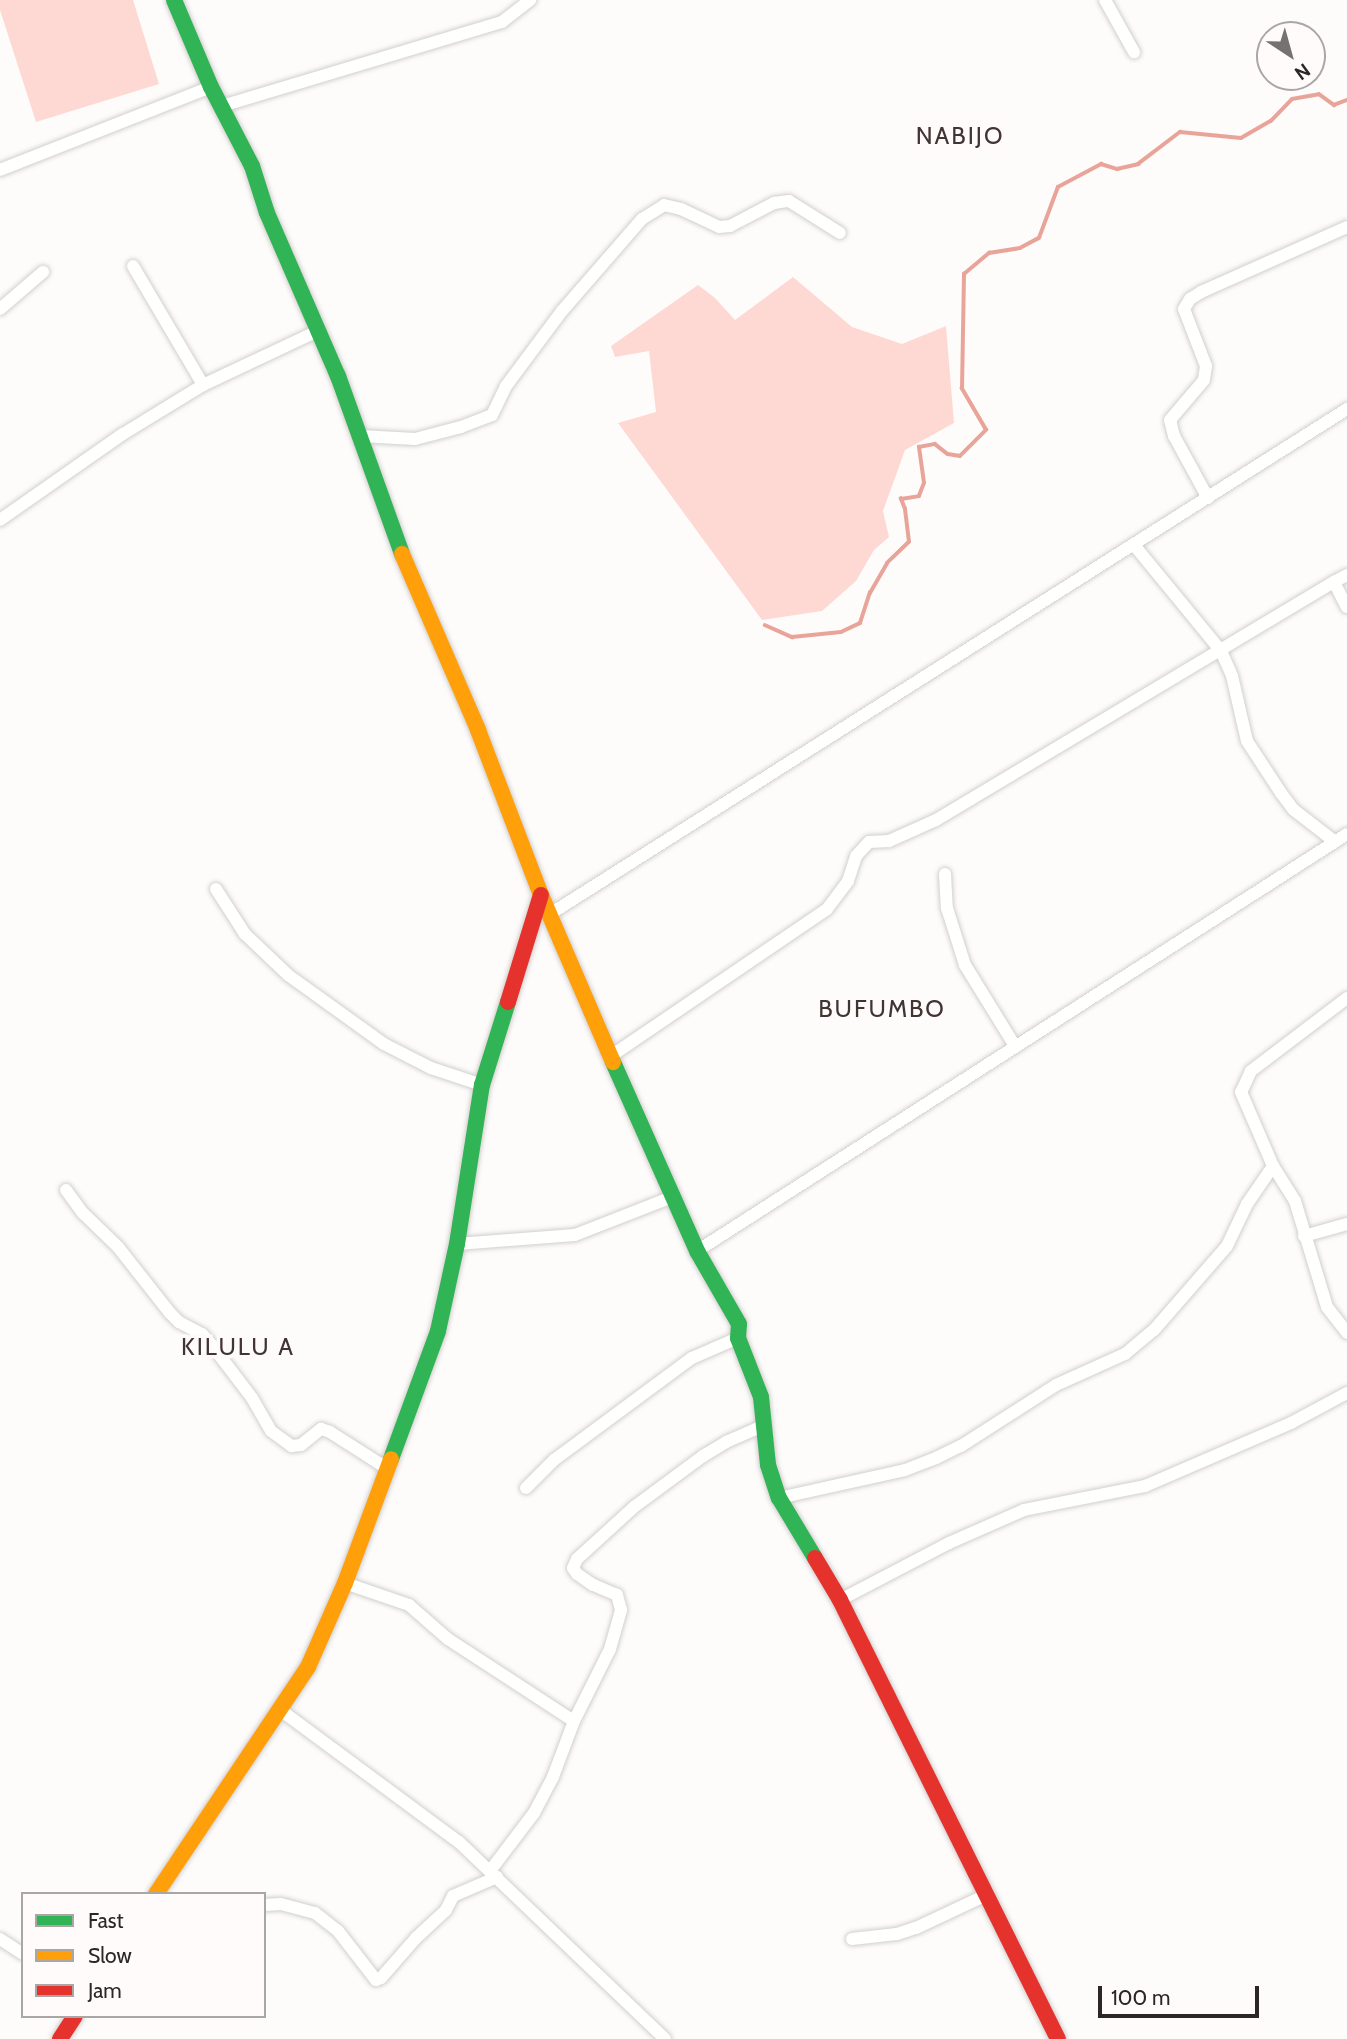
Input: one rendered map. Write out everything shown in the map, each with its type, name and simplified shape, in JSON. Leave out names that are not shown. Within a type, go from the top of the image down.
[{"type":"street","points":[[174,0],[211,87],[252,166],[267,212],[360,436],[412,581],[476,725],[541,895],[672,1197],[697,1251],[739,1324],[738,1338],[761,1397],[768,1465],[779,1498],[840,1600],[1058,2039]]},
{"type":"street","points":[[222,106],[502,22],[530,0]]},
{"type":"street","points":[[1105,0],[1134,52]]},
{"type":"street","points":[[0,170],[211,87]]},
{"type":"street","points":[[360,436],[415,439],[461,428],[492,415],[506,386],[562,311],[642,219],[664,205],[681,209],[719,227],[730,226],[774,203],[789,201],[840,233]]},
{"type":"street","points":[[1208,498],[1174,436],[1170,420],[1204,380],[1206,366],[1184,309],[1189,299],[1347,228]]},
{"type":"street","points":[[133,266],[203,385]]},
{"type":"street","points":[[0,309],[43,272]]},
{"type":"street","points":[[0,520],[123,434],[203,385],[318,331]]},
{"type":"street","points":[[550,914],[1347,409]]},
{"type":"street","points":[[1134,545],[1221,651],[1232,676],[1247,741],[1294,810],[1334,841]]},
{"type":"street","points":[[611,1056],[827,909],[848,881],[856,856],[869,842],[889,841],[936,820],[1347,575]]},
{"type":"street","points":[[1334,582],[1347,607]]},
{"type":"street","points":[[697,1251],[1347,834]]},
{"type":"street","points":[[945,874],[947,908],[965,965],[1015,1046]]},
{"type":"street","points":[[216,889],[245,934],[288,975],[384,1044],[431,1068],[482,1085]]},
{"type":"street","points":[[157,1892],[308,1667],[345,1583],[438,1331],[457,1244],[482,1085],[541,895]]},
{"type":"street","points":[[1347,998],[1251,1071],[1241,1092],[1273,1166],[1295,1202],[1327,1307],[1347,1333]]},
{"type":"street","points":[[779,1498],[905,1470],[936,1458],[961,1446],[1056,1385],[1125,1354],[1154,1331],[1227,1246],[1247,1204],[1273,1166]]},
{"type":"street","points":[[66,1190],[170,1313],[211,1344],[252,1398],[271,1431],[292,1446],[301,1445],[321,1429],[331,1432],[388,1469]]},
{"type":"street","points":[[457,1244],[575,1235],[672,1197]]},
{"type":"street","points":[[1304,1236],[1347,1224]]},
{"type":"street","points":[[526,1488],[554,1460],[692,1358],[738,1338]]},
{"type":"street","points":[[840,1600],[949,1543],[1024,1510],[1145,1486],[1291,1423],[1347,1393]]},
{"type":"street","points":[[266,1905],[281,1904],[315,1913],[338,1930],[376,1980],[381,1978],[436,1916],[446,1910],[453,1896],[494,1874],[534,1813],[552,1777],[610,1648],[621,1610],[617,1595],[593,1585],[577,1574],[573,1567],[578,1559],[634,1507],[726,1442],[763,1426]]},
{"type":"street","points":[[345,1583],[410,1605],[448,1639],[575,1721]]},
{"type":"street","points":[[279,1709],[395,1792],[494,1874],[665,2039]]},
{"type":"street","points":[[852,1939],[897,1934],[916,1928],[986,1895]]},
{"type":"street","points":[[0,1939],[21,1953]]},
{"type":"street","points":[[60,2039],[74,2018]]},
{"type":"shaded area","points":[[0,0],[133,0],[159,84],[36,122],[0,10]]},
{"type":"shaded area","points":[[793,277],[852,327],[902,344],[946,326],[954,423],[905,450],[883,511],[889,537],[874,550],[856,581],[822,611],[762,620],[618,423],[656,412],[649,351],[615,357],[611,346],[698,285],[715,298],[735,320]]},
{"type":"waterway","points":[[765,625],[792,637],[841,632],[860,623],[870,593],[887,563],[909,542],[905,509],[901,499],[919,496],[924,483],[919,447],[935,444],[948,454],[960,456],[986,430],[962,389],[964,274],[989,253],[1020,248],[1039,238],[1058,187],[1101,164],[1117,169],[1138,164],[1180,132],[1241,138],[1271,121],[1292,99],[1319,94],[1334,105],[1347,100]]},
{"type":"traffic: fast","points":[[174,0],[211,87],[252,166],[267,213],[338,376],[402,554]]},
{"type":"traffic: fast","points":[[391,1459],[438,1331],[457,1244],[482,1085],[508,1002]]},
{"type":"traffic: fast","points":[[613,1062],[697,1251],[739,1324],[738,1338],[761,1397],[768,1465],[779,1498],[815,1558]]},
{"type":"traffic: slow","points":[[402,554],[478,730],[541,895],[613,1062]]},
{"type":"traffic: slow","points":[[157,1892],[308,1667],[345,1583],[391,1459]]},
{"type":"traffic: jam","points":[[508,1002],[541,895]]},
{"type":"traffic: jam","points":[[815,1558],[840,1600],[1058,2039]]},
{"type":"traffic: jam","points":[[60,2039],[74,2018]]},
{"type":"district","name":"NABIJO","points":[[960,136]]},
{"type":"district","name":"BUFUMBO","points":[[882,1009]]},
{"type":"district","name":"KILULU A","points":[[238,1347]]}]
